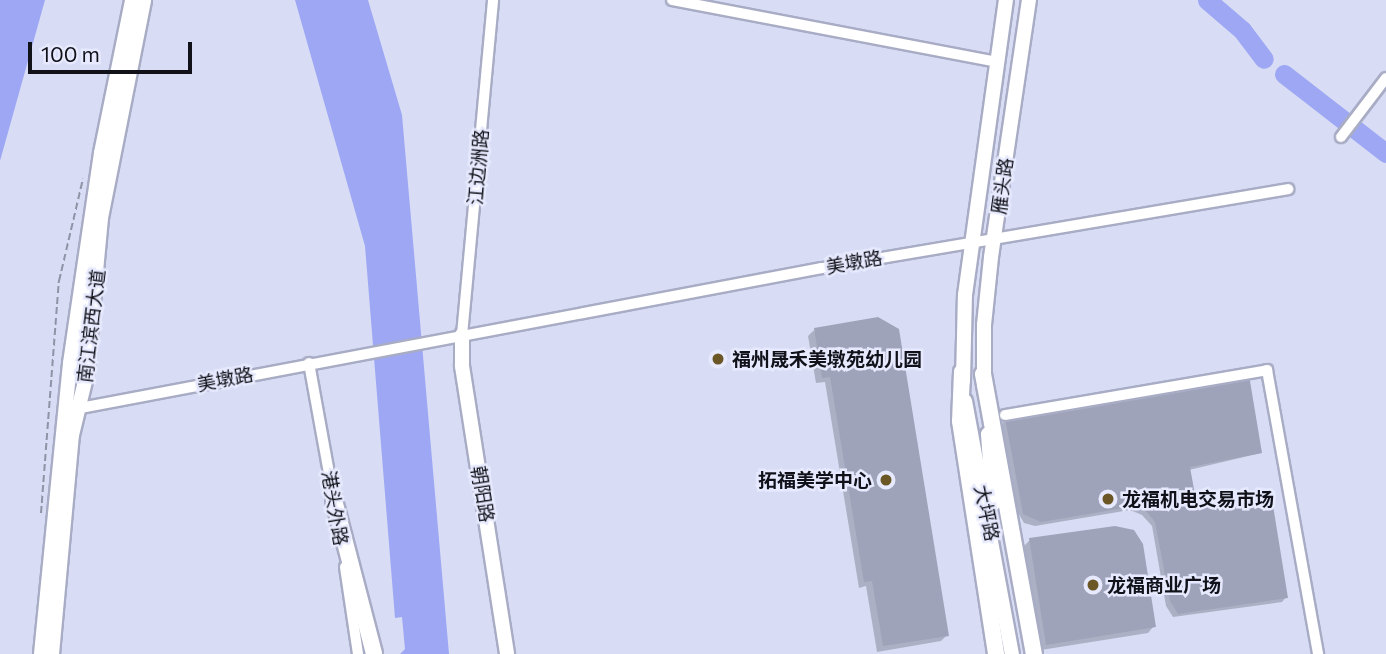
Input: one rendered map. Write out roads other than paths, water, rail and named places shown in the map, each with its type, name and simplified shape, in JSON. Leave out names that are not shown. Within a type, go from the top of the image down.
[{"type":"highway","points":[[961,372],[960,421],[996,654]]},
{"type":"highway","points":[[983,374],[1034,654]]},
{"type":"highway","points":[[334,500],[361,592],[374,654]]},
{"type":"main road","name":"南江滨西大道","points":[[41,654],[64,410],[101,153],[132,0]]},
{"type":"main road","name":"南江滨西大道","points":[[52,654],[72,435],[88,363],[101,218],[144,0]]},
{"type":"main road","name":"雁头路","points":[[961,372],[972,241],[1006,0]]},
{"type":"main road","name":"雁头路","points":[[983,374],[994,238],[1029,0]]},
{"type":"main road","name":"朝阳路","points":[[462,335],[462,366],[507,654]]},
{"type":"main road","name":"大坪路","points":[[961,372],[1012,654]]},
{"type":"main road","name":"大坪路","points":[[983,374],[994,511],[1017,654]]},
{"type":"street","name":"江边洲路","points":[[462,335],[493,0]]},
{"type":"street","points":[[672,0],[998,62]]},
{"type":"street","points":[[1341,137],[1386,78]]},
{"type":"street","name":"美墩路","points":[[64,410],[972,241],[1288,190]]},
{"type":"street","name":"港头外路","points":[[309,363],[358,654]]},
{"type":"street","points":[[1005,415],[1267,369],[1318,654]]},
{"type":"water","points":[[0,0],[45,0],[0,161]]},
{"type":"water","points":[[295,0],[368,0],[402,115],[449,654],[400,654],[405,649],[402,617],[395,618],[365,246]]},
{"type":"waterway","points":[[1207,0],[1242,30],[1264,59]]},
{"type":"waterway","points":[[1284,74],[1386,153]]},
{"type":"place","name":"福州晟禾美墩苑幼儿园","points":[[718,359]]},
{"type":"place","name":"拓福美学中心","points":[[886,480]]},
{"type":"place","name":"龙福机电交易市场","points":[[1108,499]]},
{"type":"place","name":"龙福商业广场","points":[[1093,585]]}]
